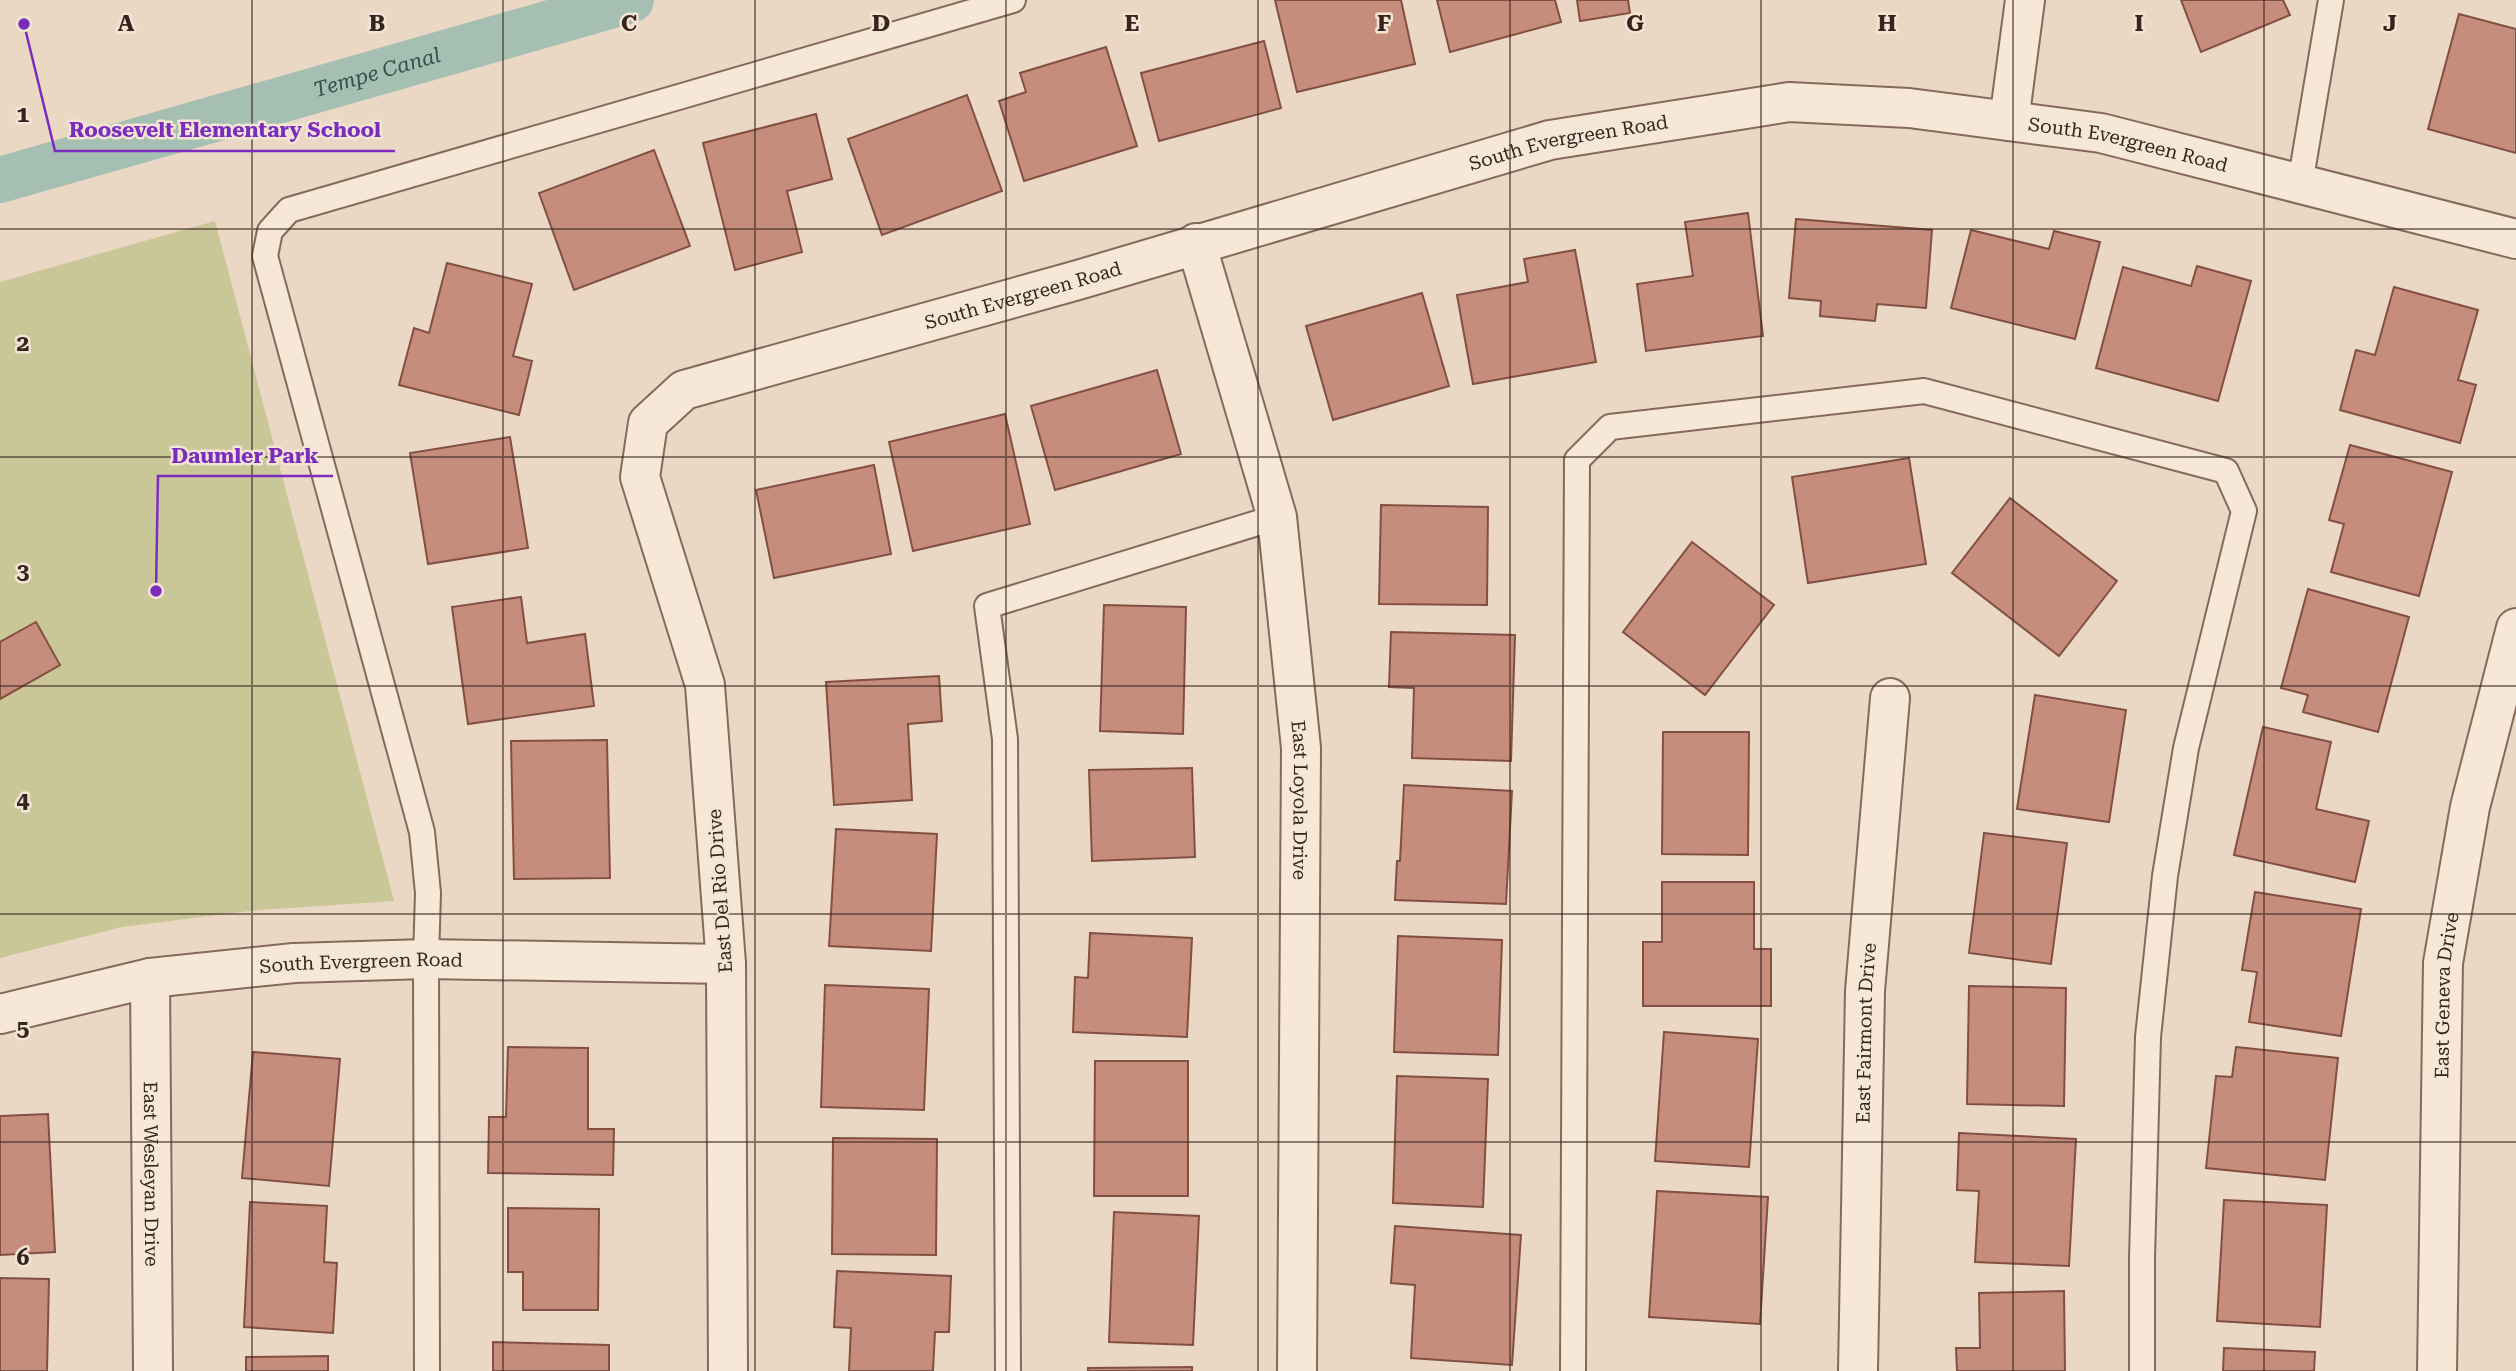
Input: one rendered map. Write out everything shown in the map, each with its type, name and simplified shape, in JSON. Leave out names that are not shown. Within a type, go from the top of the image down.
[{"type":"street","points":[[2009,121],[2025,0]]},
{"type":"street","name":"South Evergreen Road","points":[[648,423],[684,390],[1078,280],[1550,140],[1789,102],[1909,108],[2101,133],[2516,239]]},
{"type":"street","name":"East Loyola Drive","points":[[1196,243],[1278,517],[1301,748],[1297,1371]]},
{"type":"street","name":"East Del Rio Drive","points":[[648,423],[640,477],[705,685],[726,964],[728,1371]]},
{"type":"street","name":"East Geneva Drive","points":[[2437,1371],[2443,963],[2470,807],[2516,628]]},
{"type":"street","name":"East Fairmont Drive","points":[[1858,1371],[1865,990],[1891,698]]},
{"type":"street","name":"South Evergreen Road","points":[[0,1014],[150,978],[294,963],[426,959],[726,964]]},
{"type":"street","name":"East Wesleyan Drive","points":[[150,978],[153,1371]]},
{"type":"lane","points":[[427,1371],[428,893],[422,832],[265,256],[270,231],[289,210],[1013,0]]},
{"type":"lane","points":[[2300,184],[2332,0]]},
{"type":"lane","points":[[1573,1371],[1577,460],[1610,427],[1924,391],[2226,471],[2244,511],[2186,748],[2165,876],[2148,1037],[2142,1371]]},
{"type":"lane","points":[[1008,1371],[1005,739],[988,606],[1278,517]]},
{"type":"shaded area","points":[[215,221],[394,901],[259,910],[122,927],[0,958],[0,282]]},
{"type":"building","points":[[1275,0],[1401,0],[1415,64],[1297,92]]},
{"type":"building","points":[[1437,0],[1555,0],[1561,22],[1450,52]]},
{"type":"building","points":[[1577,0],[1628,0],[1630,13],[1580,21]]},
{"type":"building","points":[[2181,0],[2283,0],[2290,15],[2201,52]]},
{"type":"building","points":[[2459,14],[2516,29],[2516,153],[2428,129]]},
{"type":"building","points":[[1264,41],[1281,108],[1159,141],[1141,73]]},
{"type":"building","points":[[1106,47],[1137,146],[1024,181],[999,101],[1026,92],[1020,73]]},
{"type":"building","points":[[967,95],[1002,191],[882,235],[848,139]]},
{"type":"building","points":[[816,114],[832,179],[787,191],[802,252],[735,270],[703,143]]},
{"type":"building","points":[[654,150],[690,246],[574,290],[539,193]]},
{"type":"building","points":[[1748,213],[1763,336],[1646,351],[1637,284],[1693,276],[1685,222]]},
{"type":"building","points":[[1796,219],[1932,230],[1926,308],[1877,304],[1875,321],[1820,316],[1821,301],[1789,298]]},
{"type":"building","points":[[1971,230],[2049,249],[2054,231],[2100,242],[2075,339],[1951,308]]},
{"type":"building","points":[[1575,250],[1596,362],[1473,384],[1457,295],[1528,282],[1524,259]]},
{"type":"building","points":[[447,263],[532,284],[513,356],[532,361],[519,415],[399,385],[414,328],[429,333]]},
{"type":"building","points":[[2197,266],[2251,281],[2218,401],[2096,368],[2123,267],[2191,286]]},
{"type":"building","points":[[2394,287],[2478,310],[2458,380],[2476,385],[2460,443],[2340,410],[2356,350],[2375,355]]},
{"type":"building","points":[[1422,293],[1449,386],[1333,420],[1306,326]]},
{"type":"building","points":[[1157,370],[1181,454],[1055,490],[1031,406]]},
{"type":"building","points":[[1005,414],[1030,524],[913,551],[889,442]]},
{"type":"building","points":[[510,437],[528,548],[428,564],[410,453]]},
{"type":"building","points":[[2350,445],[2452,472],[2419,596],[2331,572],[2344,524],[2329,520]]},
{"type":"building","points":[[1909,458],[1926,564],[1808,583],[1792,477]]},
{"type":"building","points":[[874,465],[891,554],[774,578],[756,490]]},
{"type":"building","points":[[2010,498],[2117,581],[2059,656],[1952,573]]},
{"type":"building","points":[[1381,505],[1488,507],[1487,605],[1379,604]]},
{"type":"building","points":[[1692,542],[1774,605],[1705,695],[1623,632]]},
{"type":"building","points":[[2308,589],[2409,617],[2378,732],[2303,712],[2308,695],[2281,688]]},
{"type":"building","points":[[521,597],[527,643],[585,634],[594,706],[468,724],[452,607]]},
{"type":"building","points":[[1104,605],[1186,607],[1183,734],[1100,731]]},
{"type":"building","points":[[36,622],[60,665],[0,699],[0,642]]},
{"type":"building","points":[[1391,632],[1515,635],[1511,761],[1412,758],[1414,688],[1389,687]]},
{"type":"building","points":[[939,676],[942,721],[908,724],[912,800],[834,805],[826,682]]},
{"type":"building","points":[[2035,695],[2126,710],[2109,822],[2017,809]]},
{"type":"building","points":[[2263,727],[2331,742],[2316,809],[2369,821],[2355,882],[2234,855]]},
{"type":"building","points":[[1663,732],[1749,732],[1748,855],[1662,854]]},
{"type":"building","points":[[607,740],[610,878],[514,879],[511,741]]},
{"type":"building","points":[[1192,768],[1195,857],[1092,861],[1089,770]]},
{"type":"building","points":[[1404,785],[1512,791],[1506,904],[1395,900]]},
{"type":"building","points":[[836,829],[937,834],[931,951],[829,946]]},
{"type":"building","points":[[1984,833],[2067,843],[2051,964],[1969,953]]},
{"type":"building","points":[[1662,882],[1754,882],[1754,949],[1771,949],[1771,1006],[1643,1006],[1643,942],[1662,942]]},
{"type":"building","points":[[2255,892],[2361,909],[2341,1036],[2249,1022],[2257,972],[2242,970]]},
{"type":"building","points":[[1090,933],[1192,938],[1187,1037],[1073,1032],[1075,977],[1088,978]]},
{"type":"building","points":[[1398,936],[1502,940],[1498,1055],[1394,1052]]},
{"type":"building","points":[[825,985],[929,989],[924,1110],[821,1107]]},
{"type":"building","points":[[1969,986],[2066,988],[2064,1106],[1967,1104]]},
{"type":"building","points":[[1664,1032],[1758,1039],[1749,1167],[1655,1161]]},
{"type":"building","points":[[508,1047],[588,1048],[588,1129],[614,1129],[613,1175],[488,1173],[489,1117],[506,1117]]},
{"type":"building","points":[[2236,1047],[2338,1058],[2325,1180],[2206,1168],[2216,1076],[2232,1077]]},
{"type":"building","points":[[253,1052],[340,1059],[329,1186],[242,1178]]},
{"type":"building","points":[[1095,1061],[1188,1061],[1188,1196],[1094,1196]]},
{"type":"building","points":[[1397,1076],[1488,1079],[1483,1207],[1393,1203]]},
{"type":"building","points":[[48,1114],[55,1252],[0,1255],[0,1116]]},
{"type":"building","points":[[1959,1133],[2076,1139],[2069,1266],[1975,1262],[1979,1191],[1957,1190]]},
{"type":"building","points":[[833,1138],[937,1139],[936,1255],[832,1254]]},
{"type":"building","points":[[1657,1191],[1768,1197],[1760,1324],[1649,1317]]},
{"type":"building","points":[[2224,1200],[2327,1205],[2320,1327],[2217,1321]]},
{"type":"building","points":[[250,1202],[327,1206],[324,1262],[337,1263],[333,1333],[244,1327]]},
{"type":"building","points":[[508,1208],[599,1209],[598,1310],[523,1310],[523,1272],[508,1272]]},
{"type":"building","points":[[1114,1212],[1199,1216],[1193,1345],[1109,1342]]},
{"type":"building","points":[[1395,1226],[1521,1235],[1512,1365],[1411,1358],[1415,1285],[1391,1283]]},
{"type":"building","points":[[837,1271],[951,1276],[949,1332],[935,1332],[933,1371],[849,1371],[851,1328],[834,1327]]},
{"type":"building","points":[[0,1278],[49,1279],[47,1371],[0,1371]]},
{"type":"building","points":[[2064,1291],[2065,1371],[1957,1371],[1956,1348],[1980,1348],[1979,1293]]},
{"type":"building","points":[[493,1342],[609,1345],[609,1371],[493,1371]]},
{"type":"building","points":[[2224,1348],[2315,1352],[2314,1371],[2223,1371]]},
{"type":"building","points":[[328,1356],[328,1371],[246,1371],[246,1357]]},
{"type":"building","points":[[1192,1367],[1192,1371],[1088,1371],[1088,1368]]},
{"type":"waterway","name":"Tempe Canal","points":[[0,180],[631,0]]},
{"type":"place","name":"Roosevelt Elementary School","points":[[24,24]]},
{"type":"place","name":"Daumler Park","points":[[156,591]]}]
